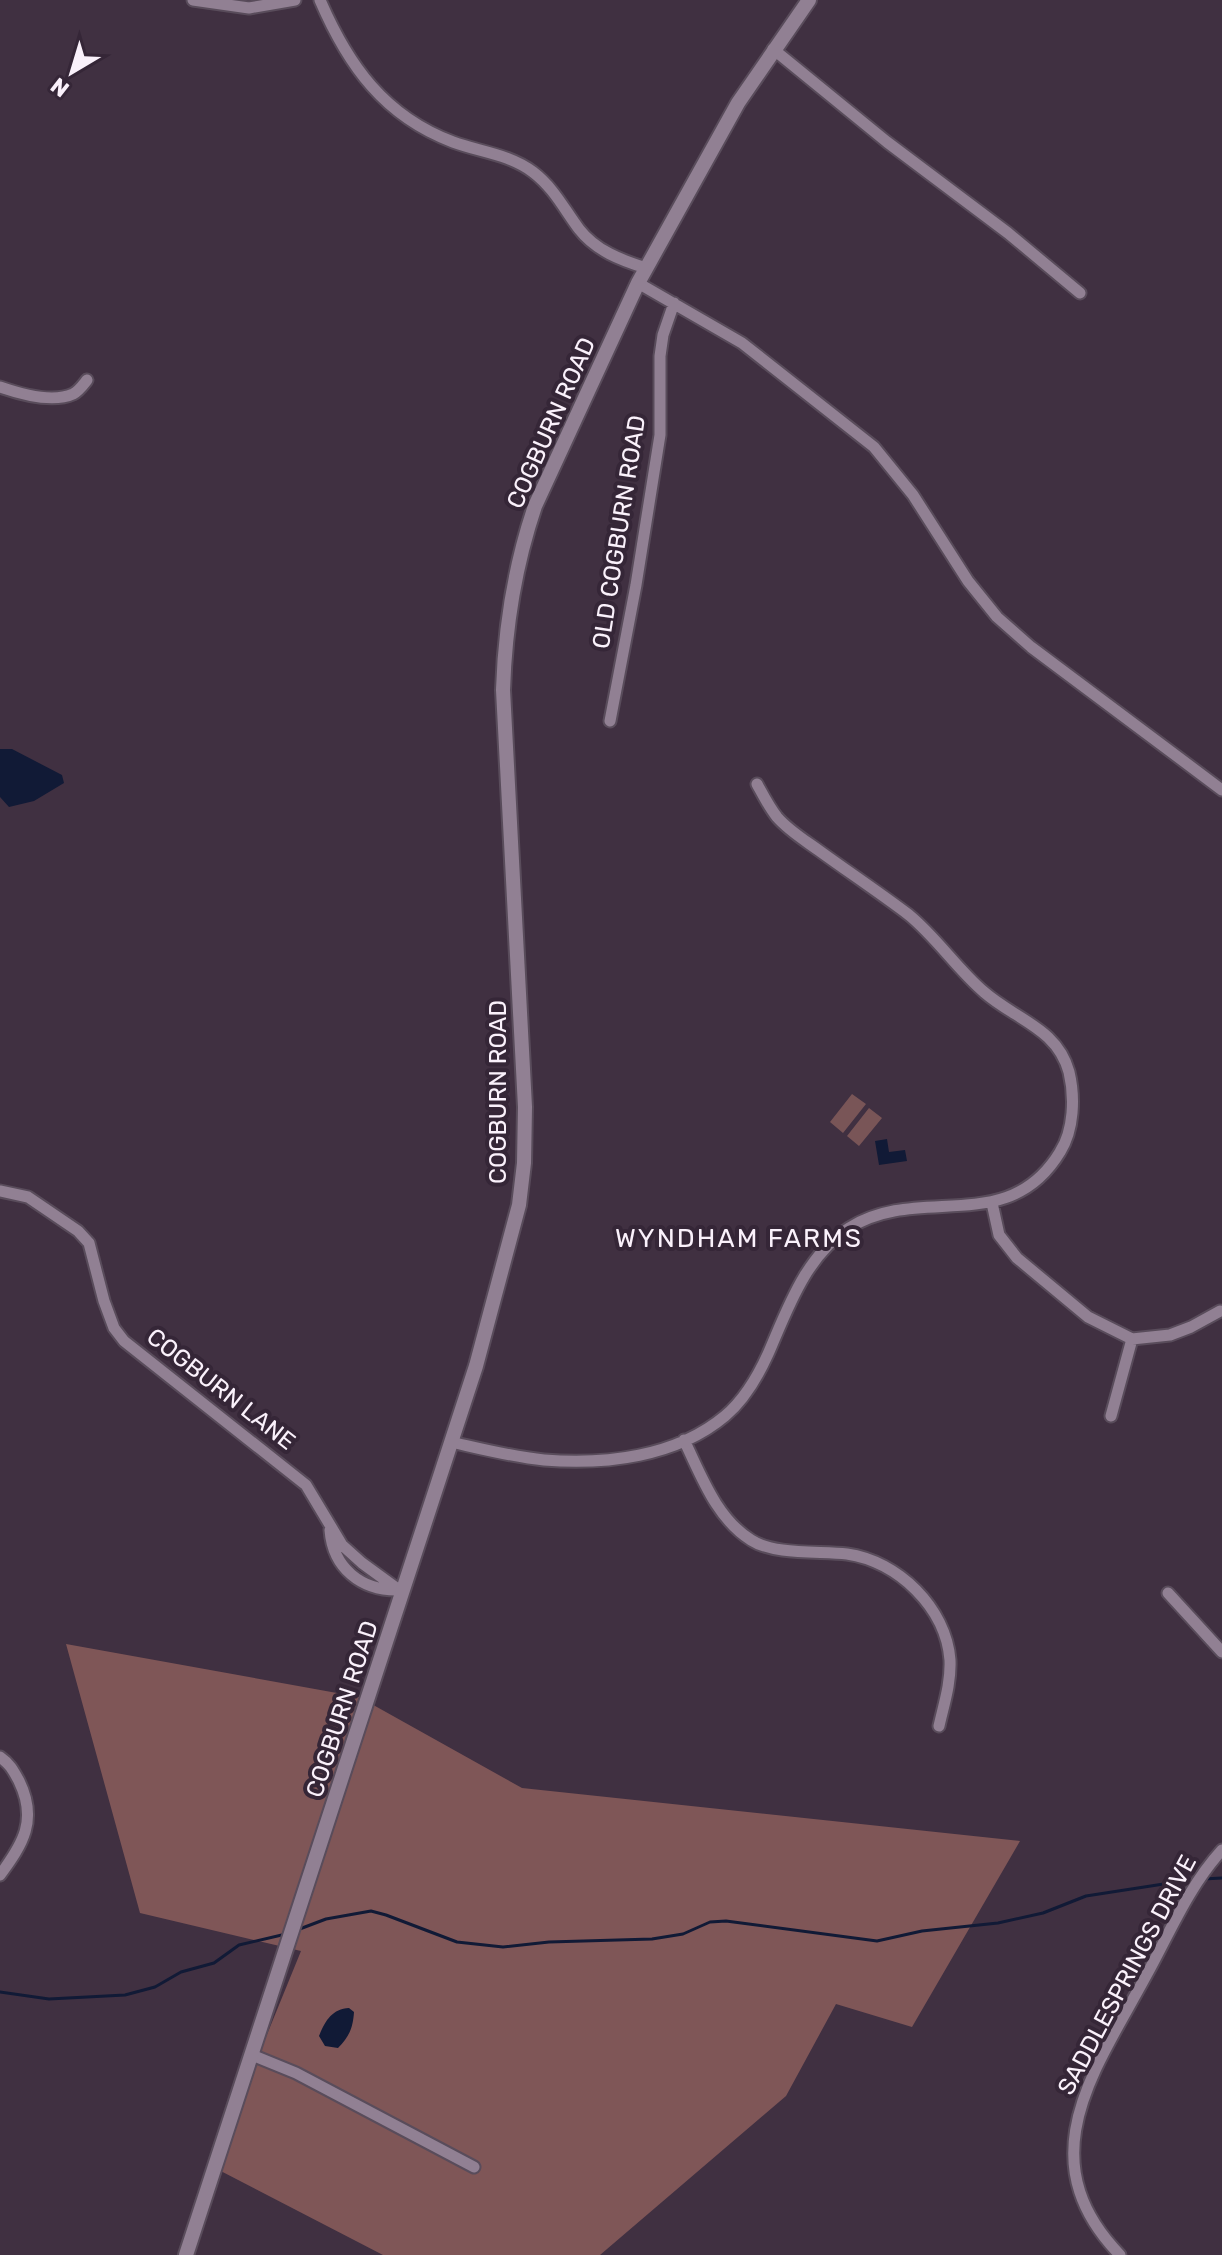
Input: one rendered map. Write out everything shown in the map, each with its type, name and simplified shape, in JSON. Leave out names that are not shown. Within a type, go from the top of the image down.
[{"type":"street","points":[[193,0],[249,8],[295,0]]},
{"type":"street","points":[[320,0],[337,41],[347,56],[398,112],[452,142],[522,164],[548,185],[590,240],[615,258],[646,268]]},
{"type":"street","name":"COGBURN ROAD","points":[[186,2255],[476,1366],[510,1246],[524,1163],[524,1096],[503,690],[504,650],[514,589],[535,506],[646,268],[724,128],[773,49],[809,0]]},
{"type":"street","points":[[773,49],[1080,293]]},
{"type":"street","points":[[638,283],[742,343],[874,447],[913,495],[968,581],[997,617],[1031,647],[1222,790]]},
{"type":"street","name":"OLD COGBURN ROAD","points":[[610,721],[660,435],[660,356],[663,335],[674,303]]},
{"type":"street","points":[[0,387],[37,396],[64,397],[78,391],[87,380]]},
{"type":"street","points":[[451,1442],[513,1456],[574,1462],[635,1456],[684,1440],[724,1417],[745,1394],[761,1368],[807,1271],[837,1237],[863,1221],[892,1210],[992,1203],[1016,1195],[1047,1171],[1063,1147],[1071,1118],[1072,1087],[1057,1044],[983,992],[910,916],[795,833],[776,816],[757,784]]},
{"type":"street","name":"COGBURN LANE","points":[[0,1191],[28,1197],[78,1231],[89,1243],[104,1301],[114,1328],[124,1341],[306,1485],[329,1526],[332,1551],[344,1567],[370,1585],[401,1590]]},
{"type":"street","points":[[992,1203],[999,1235],[1017,1258],[1088,1317],[1132,1339],[1170,1335],[1220,1311]]},
{"type":"street","points":[[1111,1416],[1132,1339]]},
{"type":"street","points":[[684,1440],[712,1498],[742,1534],[754,1542],[783,1550],[860,1556],[899,1576],[924,1598],[941,1626],[950,1659],[950,1680],[939,1726]]},
{"type":"street","points":[[1168,1593],[1222,1652]]},
{"type":"street","points":[[0,1757],[11,1764],[26,1796],[28,1824],[19,1850],[0,1875]]},
{"type":"street","name":"SADDLESPRINGS DRIVE","points":[[1120,2255],[1097,2229],[1082,2197],[1074,2161],[1075,2123],[1090,2080],[1195,1884],[1222,1850]]},
{"type":"street","points":[[252,2055],[296,2073],[474,2167]]},
{"type":"shaded area","points":[[852,1094],[866,1104],[843,1133],[830,1122]]},
{"type":"shaded area","points":[[869,1108],[882,1118],[859,1146],[847,1136]]},
{"type":"shaded area","points":[[66,1644],[359,1697],[522,1788],[1020,1841],[912,2027],[836,2004],[786,2096],[600,2255],[383,2255],[213,2167],[301,1951],[140,1913]]},
{"type":"water","points":[[0,749],[12,749],[62,775],[64,783],[34,801],[9,807],[0,797]]},
{"type":"water","points":[[887,1139],[889,1152],[905,1150],[907,1161],[879,1165],[875,1141]]},
{"type":"water","points":[[349,2008],[354,2012],[348,2036],[338,2048],[325,2046],[319,2036],[327,2021],[334,2013]]},
{"type":"waterway","points":[[1203,1879],[1222,1878]]},
{"type":"waterway","points":[[297,1930],[326,1919],[371,1911],[457,1942],[503,1947],[549,1942],[652,1939],[683,1934],[710,1922],[726,1921],[877,1941],[922,1931],[998,1923],[1043,1913],[1086,1896],[1196,1879]]},
{"type":"waterway","points":[[0,1992],[49,1999],[125,1995],[155,1987],[181,1972],[214,1963],[239,1945],[286,1934]]},
{"type":"district","name":"WYNDHAM FARMS","points":[[739,1238]]}]
